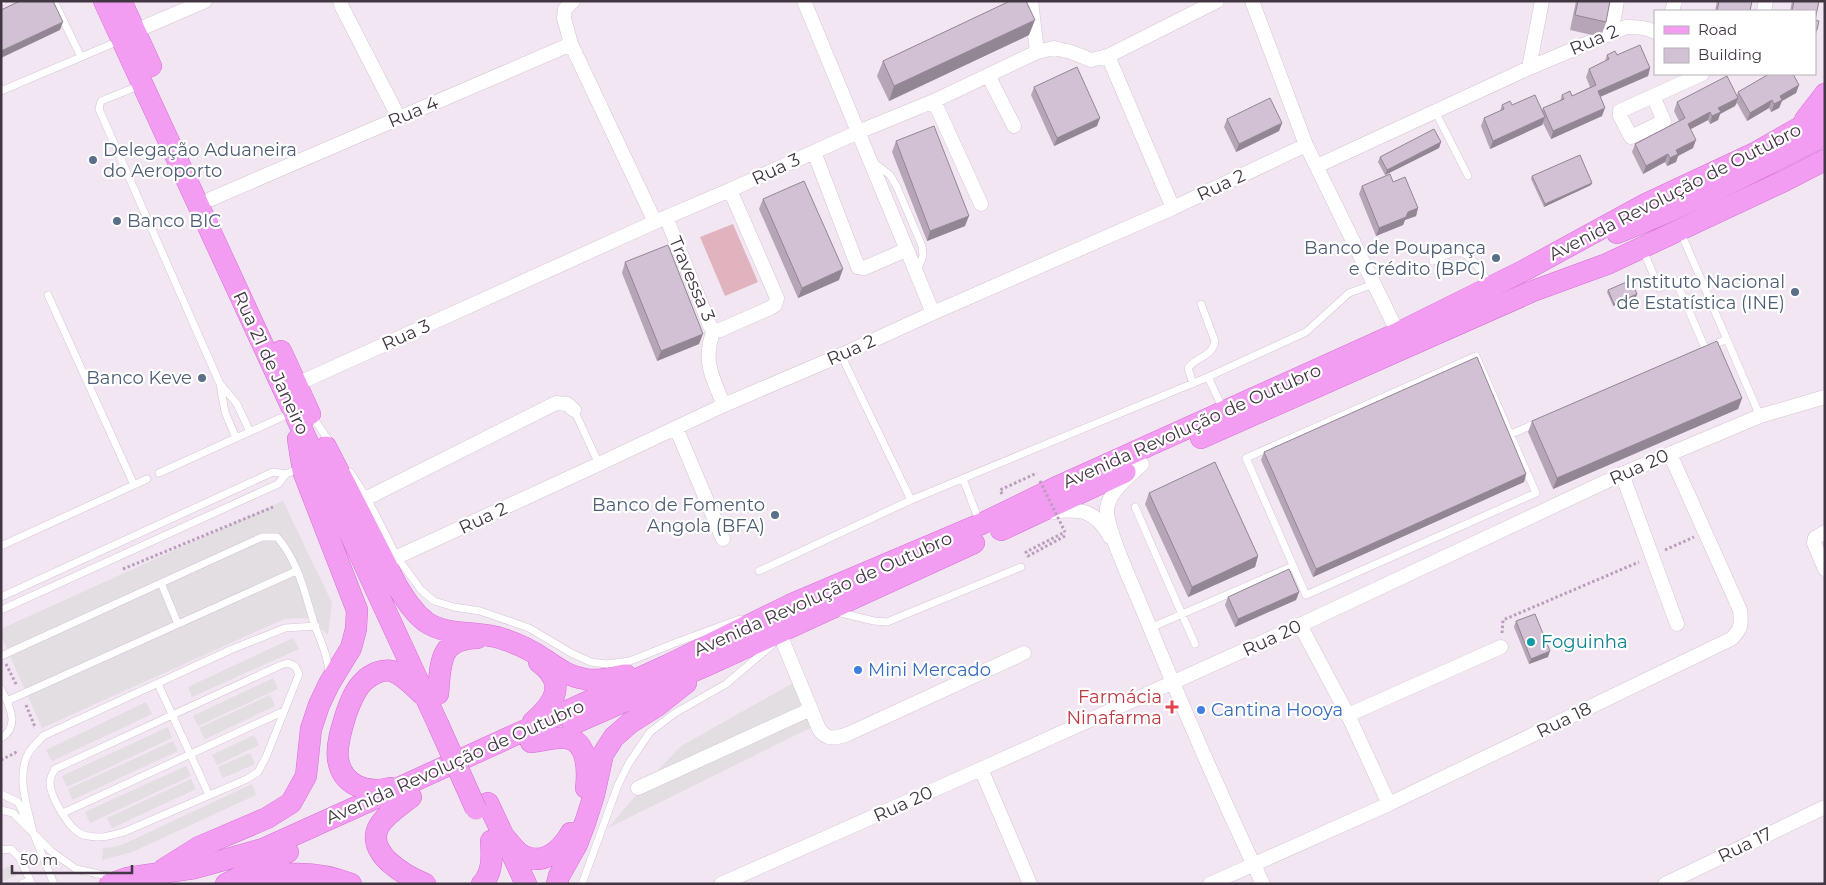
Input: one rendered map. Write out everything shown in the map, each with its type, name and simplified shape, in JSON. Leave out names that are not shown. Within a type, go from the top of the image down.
[{"type":"main road","name":"Rua 21 de Janeiro","points":[[104,1],[128,35],[212,199],[297,384],[301,411],[333,452],[432,696]]},
{"type":"main road","name":"Rua 21 de Janeiro","points":[[121,1],[128,35],[143,84],[301,411],[497,838]]},
{"type":"main road","points":[[1797,130],[1825,94]]},
{"type":"main road","name":"Avenida Revolução de Outubro","points":[[226,884],[408,791],[528,736],[668,665],[795,613],[1058,486],[1398,333],[1525,270],[1646,204],[1755,153],[1825,113]]},
{"type":"main road","name":"Avenida Revolução de Outubro","points":[[1525,270],[1664,214],[1739,179],[1825,134]]},
{"type":"main road","name":"Avenida Revolução de Outubro","points":[[528,736],[710,664],[795,613],[827,609],[1035,515],[1142,464],[1533,291],[1607,264],[1825,160]]},
{"type":"main road","points":[[1784,181],[1825,172]]},
{"type":"main road","name":"Avenida Revolução de Outubro","points":[[1533,291],[1664,214]]},
{"type":"main road","points":[[158,874],[198,847],[267,818],[291,803],[306,776],[311,729],[318,705],[351,648],[356,629],[357,610],[294,470],[301,411]]},
{"type":"main road","points":[[333,452],[397,586],[409,606],[426,622],[442,630],[486,634],[503,639],[524,647],[562,672],[586,680],[602,680],[668,665]]},
{"type":"main road","points":[[408,791],[363,789],[352,784],[344,775],[338,760],[343,724],[355,692],[362,682],[371,675],[384,671],[392,672],[405,678],[432,696],[440,662],[444,652],[451,644],[470,638],[483,638],[503,643],[541,663],[554,678],[556,694],[550,706],[528,736]]},
{"type":"main road","points":[[556,884],[558,876],[580,837],[594,795],[602,754],[614,736],[630,722],[657,706],[710,664]]},
{"type":"main road","points":[[497,838],[530,858],[542,859],[554,854],[564,844],[574,828],[579,814],[587,780],[587,764],[583,751],[573,740],[566,738],[528,736]]},
{"type":"main road","points":[[408,791],[379,826],[376,835],[384,858],[425,884]]},
{"type":"main road","name":"Avenida Revolução de Outubro","points":[[119,881],[195,868],[263,848],[408,791]]},
{"type":"main road","points":[[482,884],[489,872],[497,838]]},
{"type":"main road","points":[[497,838],[512,884]]},
{"type":"main road","points":[[497,838],[526,884]]},
{"type":"main road","points":[[241,884],[280,874],[316,874],[333,877],[351,884]]},
{"type":"street","points":[[128,35],[205,1]]},
{"type":"street","points":[[340,1],[399,118]]},
{"type":"street","points":[[571,44],[564,18],[565,9],[573,1]]},
{"type":"street","points":[[804,1],[933,313]]},
{"type":"street","points":[[1031,1],[1037,52]]},
{"type":"street","points":[[1173,208],[1108,56],[1217,1]]},
{"type":"street","points":[[1252,1],[1306,145],[1398,333]]},
{"type":"street","points":[[1529,68],[1542,1]]},
{"type":"street","points":[[1610,33],[1618,1]]},
{"type":"street","name":"Rua 2","points":[[1317,166],[1529,68],[1610,33],[1626,27],[1648,28],[1654,31]]},
{"type":"street","name":"Rua 4","points":[[212,199],[571,44]]},
{"type":"street","name":"Travessa 3","points":[[571,44],[660,220],[710,326],[714,330],[720,330],[770,308],[775,305],[776,298],[730,190]]},
{"type":"street","name":"Rua 3","points":[[297,384],[858,132],[934,102],[1037,52],[1054,48],[1091,60],[1108,56]]},
{"type":"street","points":[[988,75],[1014,126]]},
{"type":"street","points":[[1653,96],[1700,75]]},
{"type":"street","points":[[934,102],[981,204]]},
{"type":"street","name":"Rua 2","points":[[397,557],[724,405],[842,355],[1173,208],[1306,145]]},
{"type":"street","points":[[814,152],[858,267],[864,268],[906,250]]},
{"type":"street","points":[[714,330],[709,343],[708,360],[711,376],[724,405]]},
{"type":"street","name":"Rua 20","points":[[721,884],[1300,626],[1622,474],[1760,416],[1825,397]]},
{"type":"street","points":[[367,498],[556,403],[567,404],[574,410]]},
{"type":"street","points":[[676,428],[724,539]]},
{"type":"street","name":"Rua 18","points":[[1210,884],[1389,804],[1731,639],[1741,627],[1740,610],[1670,454]]},
{"type":"street","points":[[1142,464],[1115,491],[1109,500],[1107,509],[1109,522],[1120,555],[1173,683],[1262,884]]},
{"type":"street","points":[[1622,474],[1677,624]]},
{"type":"street","points":[[1035,515],[1070,510],[1085,512],[1102,524],[1120,555]]},
{"type":"street","points":[[1825,532],[1820,533],[1814,543],[1825,569]]},
{"type":"street","points":[[1300,626],[1348,715],[1389,804]]},
{"type":"street","points":[[781,637],[823,735],[831,738],[839,737],[1024,652]]},
{"type":"street","points":[[1348,715],[1501,647]]},
{"type":"street","points":[[638,788],[811,709]]},
{"type":"street","points":[[981,769],[1030,884]]},
{"type":"street","name":"Rua 17","points":[[1665,884],[1825,807]]},
{"type":"lane","points":[[54,1],[81,57]]},
{"type":"lane","points":[[1,91],[128,35]]},
{"type":"lane","points":[[143,84],[101,101],[99,109],[220,384],[225,412],[236,438]]},
{"type":"lane","points":[[1436,111],[1468,176]]},
{"type":"lane","points":[[869,159],[890,175],[894,181],[922,246],[923,256],[916,274]]},
{"type":"lane","points":[[1680,230],[1760,416]]},
{"type":"lane","points":[[1642,248],[1659,288],[1676,281],[1705,348]]},
{"type":"lane","points":[[1433,261],[1455,252],[1460,252],[1469,257],[1492,286]]},
{"type":"lane","points":[[759,571],[911,500],[1208,378],[1306,332],[1349,293],[1374,284]]},
{"type":"lane","points":[[48,295],[134,485]]},
{"type":"lane","points":[[1194,384],[1188,368],[1212,351],[1214,346],[1214,341],[1200,304]]},
{"type":"lane","points":[[1696,352],[1727,339]]},
{"type":"lane","points":[[842,355],[911,500]]},
{"type":"lane","points":[[1476,356],[1511,434],[1536,493],[1306,596],[1246,458],[1476,356]]},
{"type":"lane","points":[[1208,378],[1224,411]]},
{"type":"lane","points":[[220,384],[237,404],[250,432]]},
{"type":"lane","points":[[574,410],[599,464]]},
{"type":"lane","points":[[159,474],[236,438],[301,411]]},
{"type":"lane","points":[[1511,434],[1546,419]]},
{"type":"lane","points":[[346,466],[367,498],[397,557],[422,590],[434,601],[454,607],[480,611],[529,628],[591,662],[607,664],[630,661],[730,622],[795,613]]},
{"type":"lane","points":[[1,597],[273,472],[294,470]]},
{"type":"lane","points":[[1,610],[278,484],[294,470]]},
{"type":"lane","points":[[1,546],[147,479]]},
{"type":"lane","points":[[963,479],[981,524]]},
{"type":"lane","points":[[1136,508],[1195,644]]},
{"type":"lane","points":[[1,656],[262,537],[277,537],[286,548],[305,589],[326,653],[329,684]]},
{"type":"lane","points":[[1150,628],[1293,566]]},
{"type":"lane","points":[[827,609],[874,621],[887,622],[1021,567]]},
{"type":"lane","points":[[7,701],[296,571]]},
{"type":"lane","points":[[161,584],[178,624]]},
{"type":"lane","points":[[582,884],[618,785],[629,763],[650,732],[675,713],[726,684],[781,637],[795,613]]},
{"type":"lane","points":[[33,832],[24,792],[23,770],[28,754],[43,736],[230,650],[284,628],[316,626]]},
{"type":"lane","points":[[288,663],[295,666],[299,674],[266,757],[258,772],[246,780],[124,832],[104,838],[90,837],[77,832],[51,793],[50,776],[55,769],[172,715],[288,663]]},
{"type":"lane","points":[[158,684],[209,795]]},
{"type":"lane","points":[[1,689],[12,715],[10,730],[1,738]]},
{"type":"lane","points":[[63,813],[284,711]]},
{"type":"lane","points":[[1,794],[18,802],[33,832],[54,884]]},
{"type":"lane","points":[[1,810],[13,814],[51,851],[76,868],[119,881]]},
{"type":"lane","points":[[1,850],[11,849],[20,856],[31,882],[22,884]]},
{"type":"path","points":[[1040,481],[1065,534]]},
{"type":"path","points":[[119,570],[273,507]]},
{"type":"path","points":[[1501,647],[1503,620],[1653,556],[1705,531]]},
{"type":"path","points":[[1065,534],[1028,556],[1026,552],[1065,534]]},
{"type":"shaded area","points":[[733,224],[758,282],[725,296],[700,237]]},
{"type":"shaded area","points":[[283,501],[332,603],[328,635],[309,618],[284,619],[42,728],[1,636],[1,629]]},
{"type":"shaded area","points":[[293,638],[299,649],[192,697],[188,687]]},
{"type":"shaded area","points":[[273,678],[278,689],[198,726],[193,716]]},
{"type":"shaded area","points":[[795,682],[814,726],[608,828],[681,746]]},
{"type":"shaded area","points":[[270,695],[275,706],[205,739],[199,728]]},
{"type":"shaded area","points":[[146,702],[152,714],[52,761],[46,750]]},
{"type":"shaded area","points":[[168,727],[172,738],[67,787],[62,776]]},
{"type":"shaded area","points":[[254,735],[259,745],[217,765],[212,755]]},
{"type":"shaded area","points":[[173,741],[178,751],[72,800],[68,789]]},
{"type":"shaded area","points":[[250,753],[255,764],[223,778],[218,767]]},
{"type":"shaded area","points":[[186,766],[191,776],[90,823],[85,812]]},
{"type":"shaded area","points":[[191,779],[196,789],[112,828],[107,818]]},
{"type":"shaded area","points":[[252,784],[256,795],[132,852],[102,860],[103,848],[115,847],[126,843]]},
{"type":"shaded area","points":[[12,865],[17,875],[1,882],[1,870]]},
{"type":"building","points":[[20,1],[53,1],[63,22],[1,51],[1,10]]},
{"type":"building","points":[[1010,1],[1026,1],[1035,20],[894,86],[883,61]]},
{"type":"building","points":[[1578,1],[1610,1],[1606,22],[1575,15]]},
{"type":"building","points":[[1719,1],[1752,1],[1750,10],[1717,10]]},
{"type":"building","points":[[1794,1],[1819,1],[1816,15],[1816,10],[1792,10]]},
{"type":"building","points":[[1816,20],[1819,21],[1816,30]]},
{"type":"building","points":[[1640,45],[1650,68],[1598,91],[1605,108],[1553,131],[1543,108],[1564,99],[1562,95],[1570,91],[1572,96],[1596,85],[1589,69],[1609,59],[1607,55],[1615,51],[1617,55]]},
{"type":"building","points":[[1077,67],[1100,118],[1057,138],[1034,87]]},
{"type":"building","points":[[1767,75],[1794,75],[1799,85],[1780,96],[1782,100],[1774,104],[1772,100],[1750,113],[1738,92]]},
{"type":"building","points":[[1727,76],[1738,98],[1718,108],[1721,112],[1712,116],[1710,112],[1688,124],[1696,140],[1676,150],[1678,154],[1670,158],[1668,154],[1646,166],[1635,144],[1685,118],[1677,102]]},
{"type":"building","points":[[1535,95],[1545,117],[1493,141],[1484,118],[1504,109],[1502,105],[1510,101],[1512,105]]},
{"type":"building","points":[[1270,98],[1282,123],[1239,144],[1227,119]]},
{"type":"building","points":[[934,126],[969,216],[930,231],[896,141]]},
{"type":"building","points":[[1434,129],[1441,142],[1387,170],[1380,157]]},
{"type":"building","points":[[1580,155],[1592,183],[1545,204],[1532,176]]},
{"type":"building","points":[[1390,174],[1393,182],[1405,177],[1418,208],[1408,212],[1406,217],[1379,228],[1362,186]]},
{"type":"building","points":[[804,181],[843,269],[802,288],[763,199]]},
{"type":"building","points":[[668,245],[703,334],[661,351],[625,262]]},
{"type":"building","points":[[1631,280],[1637,294],[1614,304],[1608,290]]},
{"type":"building","points":[[1717,341],[1742,398],[1557,478],[1532,421]]},
{"type":"building","points":[[1477,357],[1526,474],[1316,569],[1264,452]]},
{"type":"building","points":[[1215,462],[1258,556],[1192,587],[1149,493]]},
{"type":"building","points":[[1289,569],[1299,592],[1238,619],[1228,597]]},
{"type":"building","name":"Foguinha","points":[[1535,614],[1550,651],[1531,659],[1516,621]]},
{"type":"place","name":"Delegação Aduaneira do Aeroporto","points":[[93,160]]},
{"type":"place","name":"Banco BIC","points":[[117,221]]},
{"type":"place","name":"Banco de Poupança e Crédito (BPC)","points":[[1496,258]]},
{"type":"place","name":"Instituto Nacional de Estatística (INE)","points":[[1795,292]]},
{"type":"place","name":"Banco Keve","points":[[202,378]]},
{"type":"place","name":"Banco de Fomento Angola (BFA)","points":[[775,515]]},
{"type":"place","name":"Foguinha","points":[[1531,642]]},
{"type":"place","name":"Mini Mercado","points":[[858,670]]},
{"type":"place","name":"Farmácia Ninafarma","points":[[1172,707]]},
{"type":"place","name":"Cantina Hooya","points":[[1201,710]]}]
